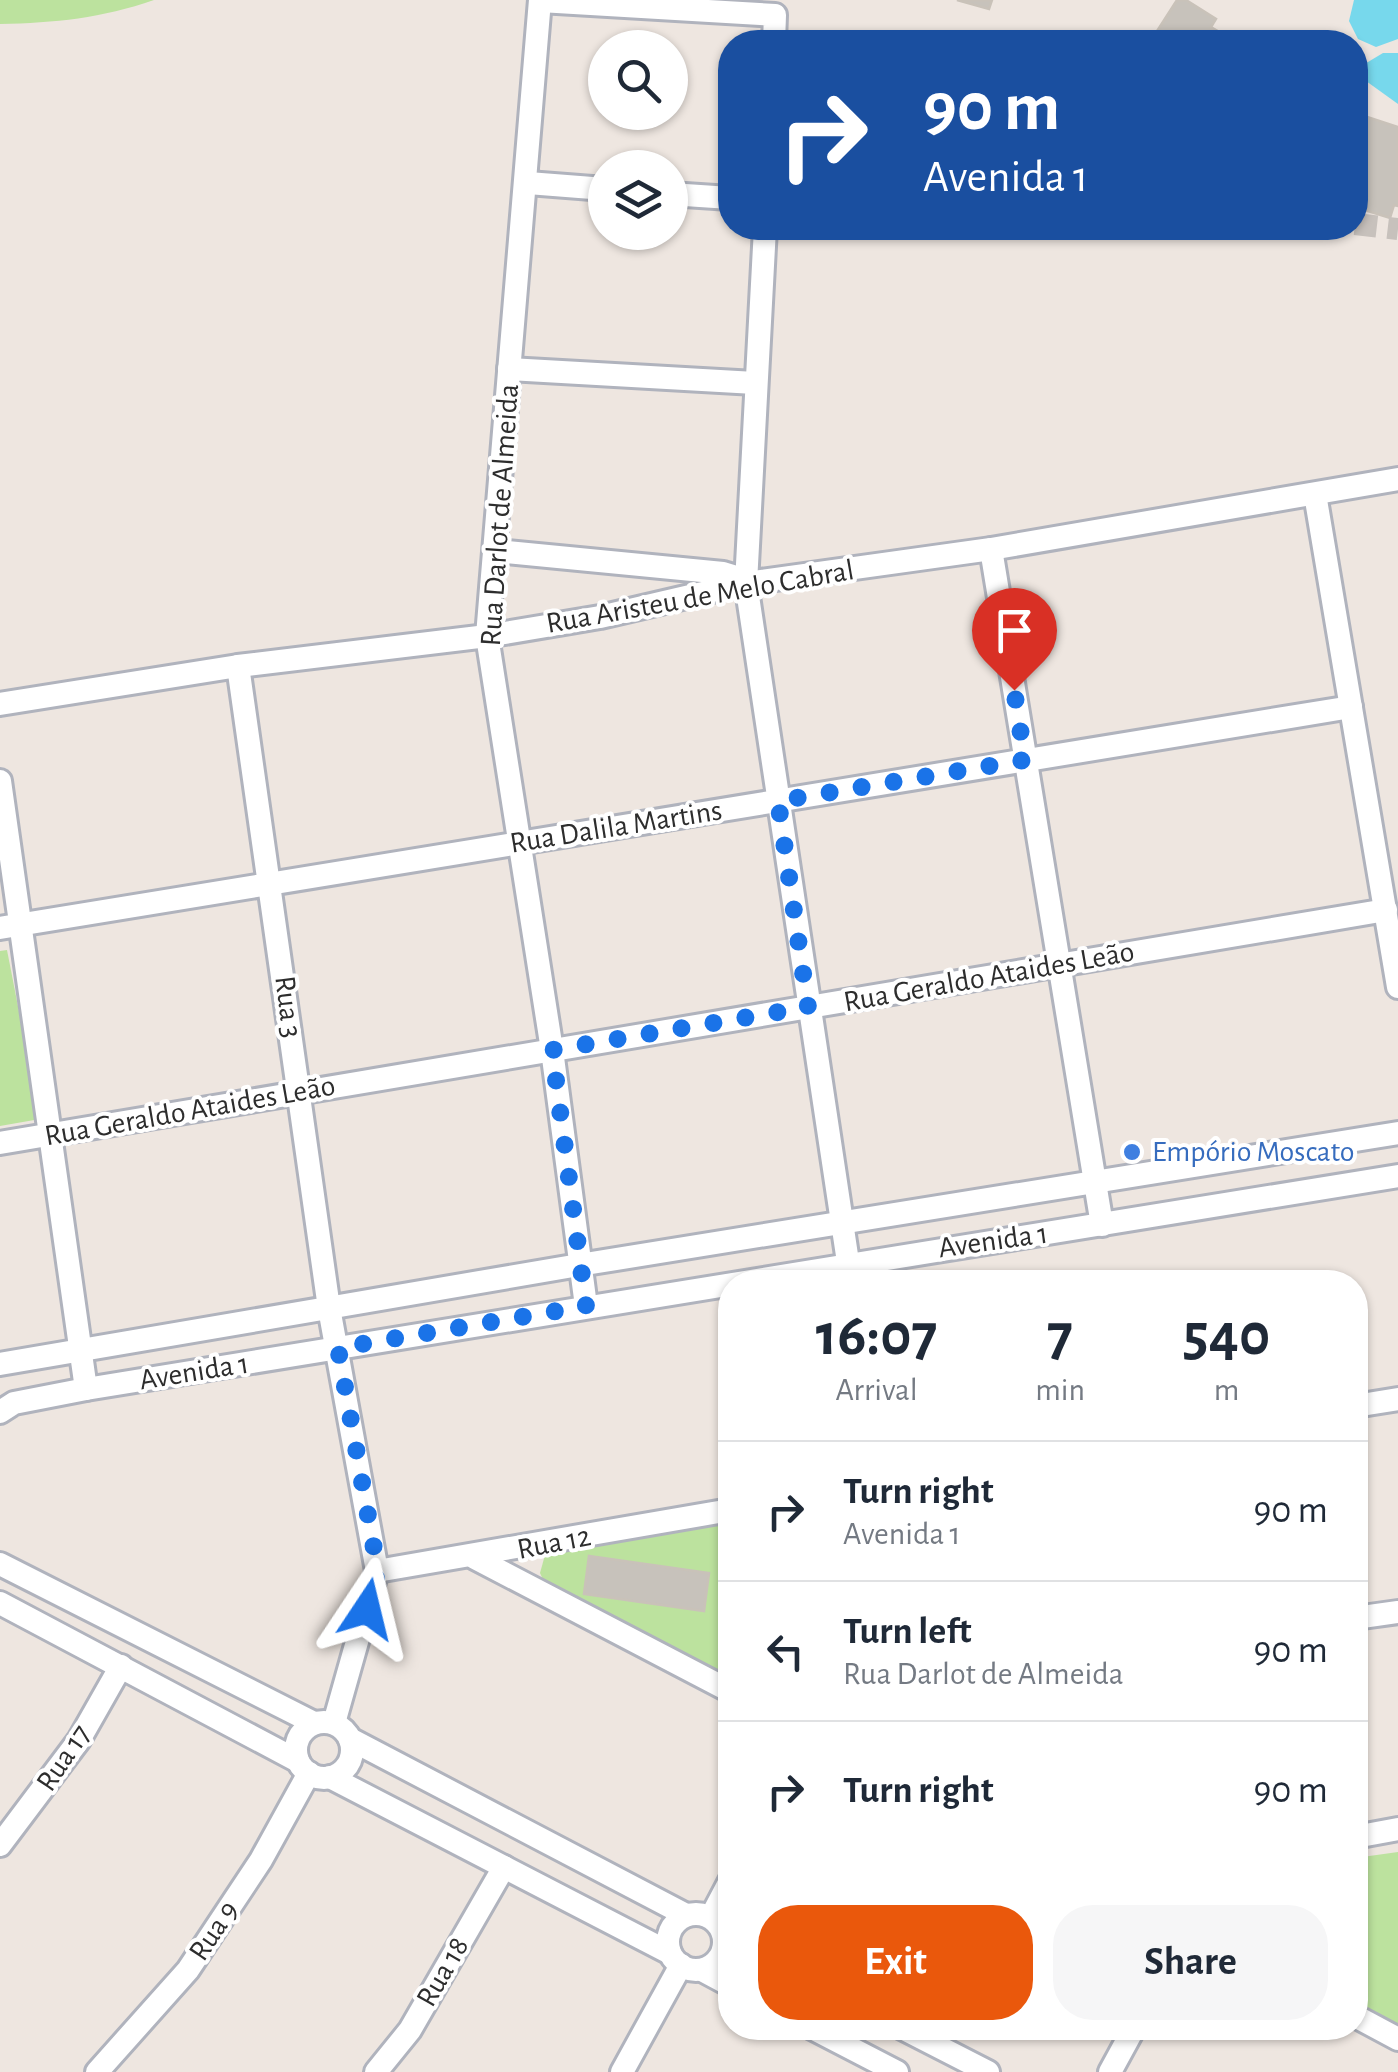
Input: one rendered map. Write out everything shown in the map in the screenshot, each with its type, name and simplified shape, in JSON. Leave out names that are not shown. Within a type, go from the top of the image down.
[{"type":"street","points":[[540,0],[776,16],[775,30]]},
{"type":"street","name":"Rua Darlot de Almeida","points":[[540,0],[528,183],[487,636],[552,1050],[586,1306]]},
{"type":"street","points":[[528,183],[588,188]]},
{"type":"street","points":[[688,195],[718,197]]},
{"type":"street","points":[[764,240],[746,582],[849,1270]]},
{"type":"street","points":[[509,369],[755,383]]},
{"type":"street","name":"Rua Aristeu de Melo Cabral","points":[[0,704],[238,666],[487,636],[600,617],[746,582],[991,550],[1398,479]]},
{"type":"street","points":[[1315,494],[1398,987]]},
{"type":"street","points":[[991,550],[1102,1225]]},
{"type":"street","points":[[496,552],[723,573],[746,582]]},
{"type":"street","name":"Rua 3","points":[[238,666],[272,884],[328,1308],[338,1348]]},
{"type":"street","name":"Rua Dalila Martins","points":[[11,927],[1351,706]]},
{"type":"street","points":[[0,781],[11,927],[52,1134],[86,1389]]},
{"type":"street","name":"Rua Geraldo Ataides Leão","points":[[0,1143],[1386,910]]},
{"type":"street","name":"Avenida 1","points":[[0,1364],[579,1264],[1398,1133]]},
{"type":"street","name":"Avenida 1","points":[[860,1270],[1398,1176]]},
{"type":"street","name":"Avenida 1","points":[[0,1412],[14,1403],[86,1389],[586,1306],[718,1289]]},
{"type":"street","points":[[312,1770],[349,1764],[333,1728],[378,1571],[338,1348]]},
{"type":"street","points":[[1368,1404],[1398,1399]]},
{"type":"street","name":"Rua 12","points":[[378,1571],[475,1558],[718,1512]]},
{"type":"street","points":[[475,1558],[718,1685]]},
{"type":"street","points":[[0,1564],[333,1728],[718,1928]]},
{"type":"street","points":[[0,1603],[312,1770],[718,1979]]},
{"type":"street","points":[[1368,1616],[1398,1612]]},
{"type":"street","name":"Rua 17","points":[[0,1846],[79,1740],[120,1666]]},
{"type":"street","points":[[312,1770],[298,1739],[333,1728]]},
{"type":"street","name":"Rua 9","points":[[97,2072],[188,1970],[261,1860],[312,1770]]},
{"type":"street","points":[[1368,1835],[1398,1829]]},
{"type":"street","name":"Rua 18","points":[[376,2072],[410,2030],[504,1867]]},
{"type":"street","points":[[684,1963],[670,1931],[686,1915]]},
{"type":"street","points":[[622,2072],[684,1963],[718,1957]]},
{"type":"street","points":[[1368,2023],[1398,2038]]},
{"type":"street","points":[[831,2040],[871,2066],[897,2072]]},
{"type":"street","points":[[925,2040],[988,2072]]},
{"type":"street","points":[[1110,2072],[1127,2040]]},
{"type":"green space","points":[[0,0],[154,0],[78,18],[0,24]]},
{"type":"green space","points":[[7,950],[40,1119],[0,1126],[0,951]]},
{"type":"green space","points":[[718,1526],[718,1675],[545,1584],[540,1573],[545,1555],[556,1549]]},
{"type":"green space","points":[[1398,1852],[1398,2028],[1368,2012],[1368,1856]]},
{"type":"water","points":[[1354,0],[1398,0],[1398,39],[1376,47],[1368,43],[1368,30],[1354,30],[1349,21]]},
{"type":"water","points":[[1383,53],[1398,53],[1398,104],[1368,82],[1368,62]]},
{"type":"building","points":[[957,0],[992,0],[989,9]]},
{"type":"building","points":[[1177,0],[1186,0],[1216,19],[1211,27],[1216,30],[1158,30]]},
{"type":"building","points":[[1368,117],[1398,127],[1398,206],[1394,205],[1390,218],[1368,211]]},
{"type":"building","points":[[589,1556],[709,1573],[704,1611],[584,1594]]},
{"type":"tunnel","points":[[1368,226],[1398,229]]},
{"type":"place","name":"Empório Moscato","points":[[1132,1152]]},
{"type":"route","points":[[367,1609],[378,1571],[338,1348],[586,1306],[552,1050],[808,1007],[778,801],[1025,760],[1014,690]]}]
